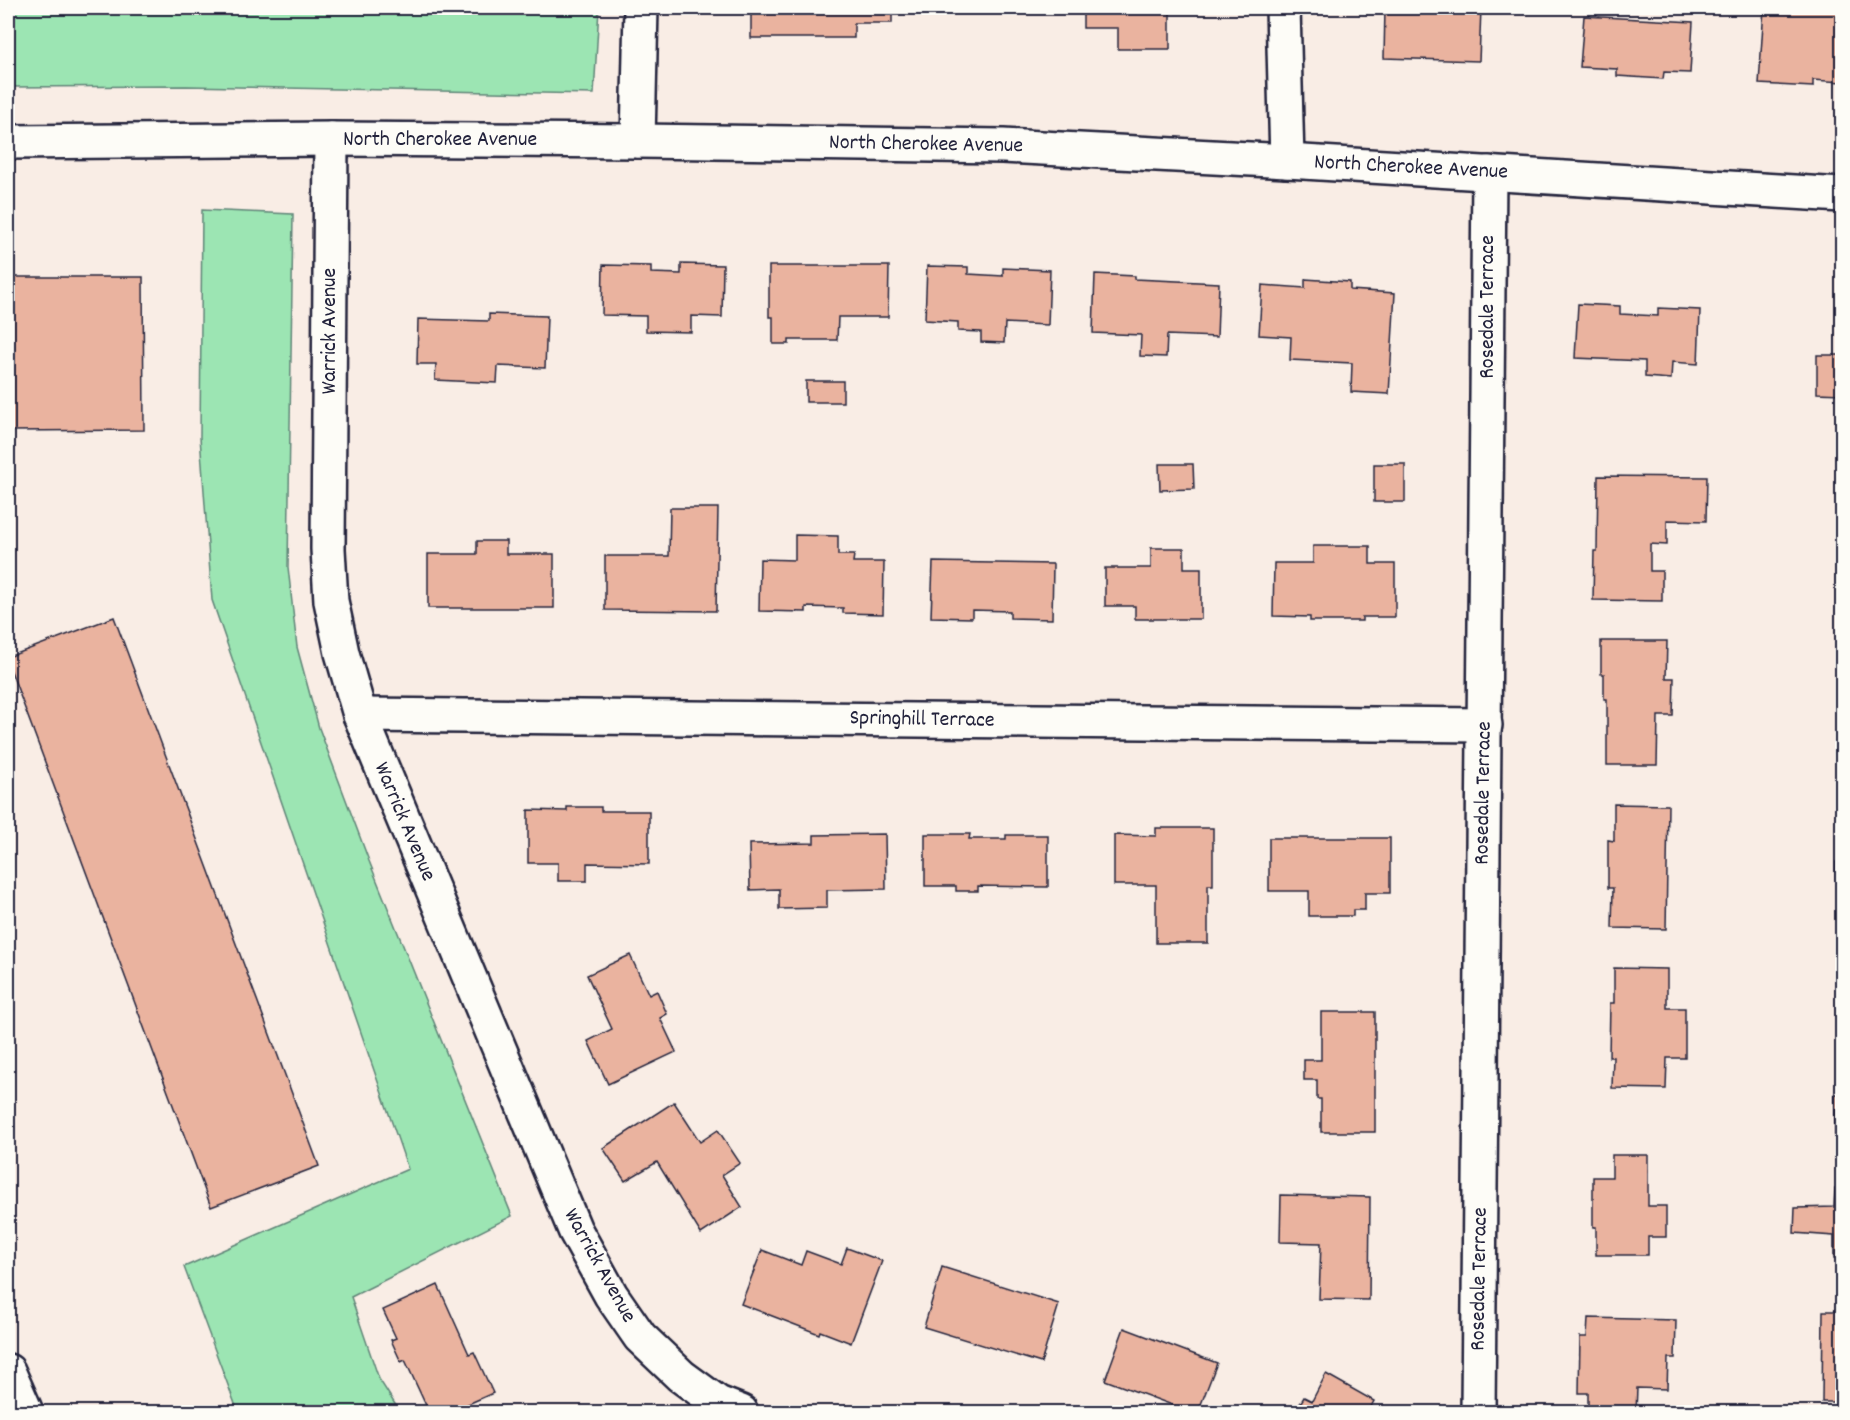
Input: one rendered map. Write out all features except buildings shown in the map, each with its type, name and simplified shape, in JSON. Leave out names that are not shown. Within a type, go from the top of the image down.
[{"type":"main road","points":[[639,141],[641,8]]},
{"type":"main road","points":[[1283,8],[1287,160]]},
{"type":"main road","name":"North Cherokee Avenue","points":[[8,142],[331,139],[1003,146],[1287,160],[1842,195]]},
{"type":"main road","name":"Warrick Avenue","points":[[331,139],[328,549],[331,601],[342,653],[360,714],[574,1230],[611,1295],[640,1337],[681,1376],[718,1402],[741,1413]]},
{"type":"main road","name":"Rosedale Terrace","points":[[1478,1413],[1489,173]]},
{"type":"main road","name":"Springhill Terrace","points":[[360,714],[1485,725]]},
{"type":"main road","points":[[8,1371],[26,1413]]},
{"type":"green space","points":[[8,8],[599,8],[594,94],[186,86],[8,87]]},
{"type":"green space","points":[[202,210],[293,214],[288,567],[297,647],[319,728],[369,861],[512,1216],[351,1297],[379,1379],[400,1412],[238,1412],[184,1267],[408,1169],[212,600],[200,437]]}]
